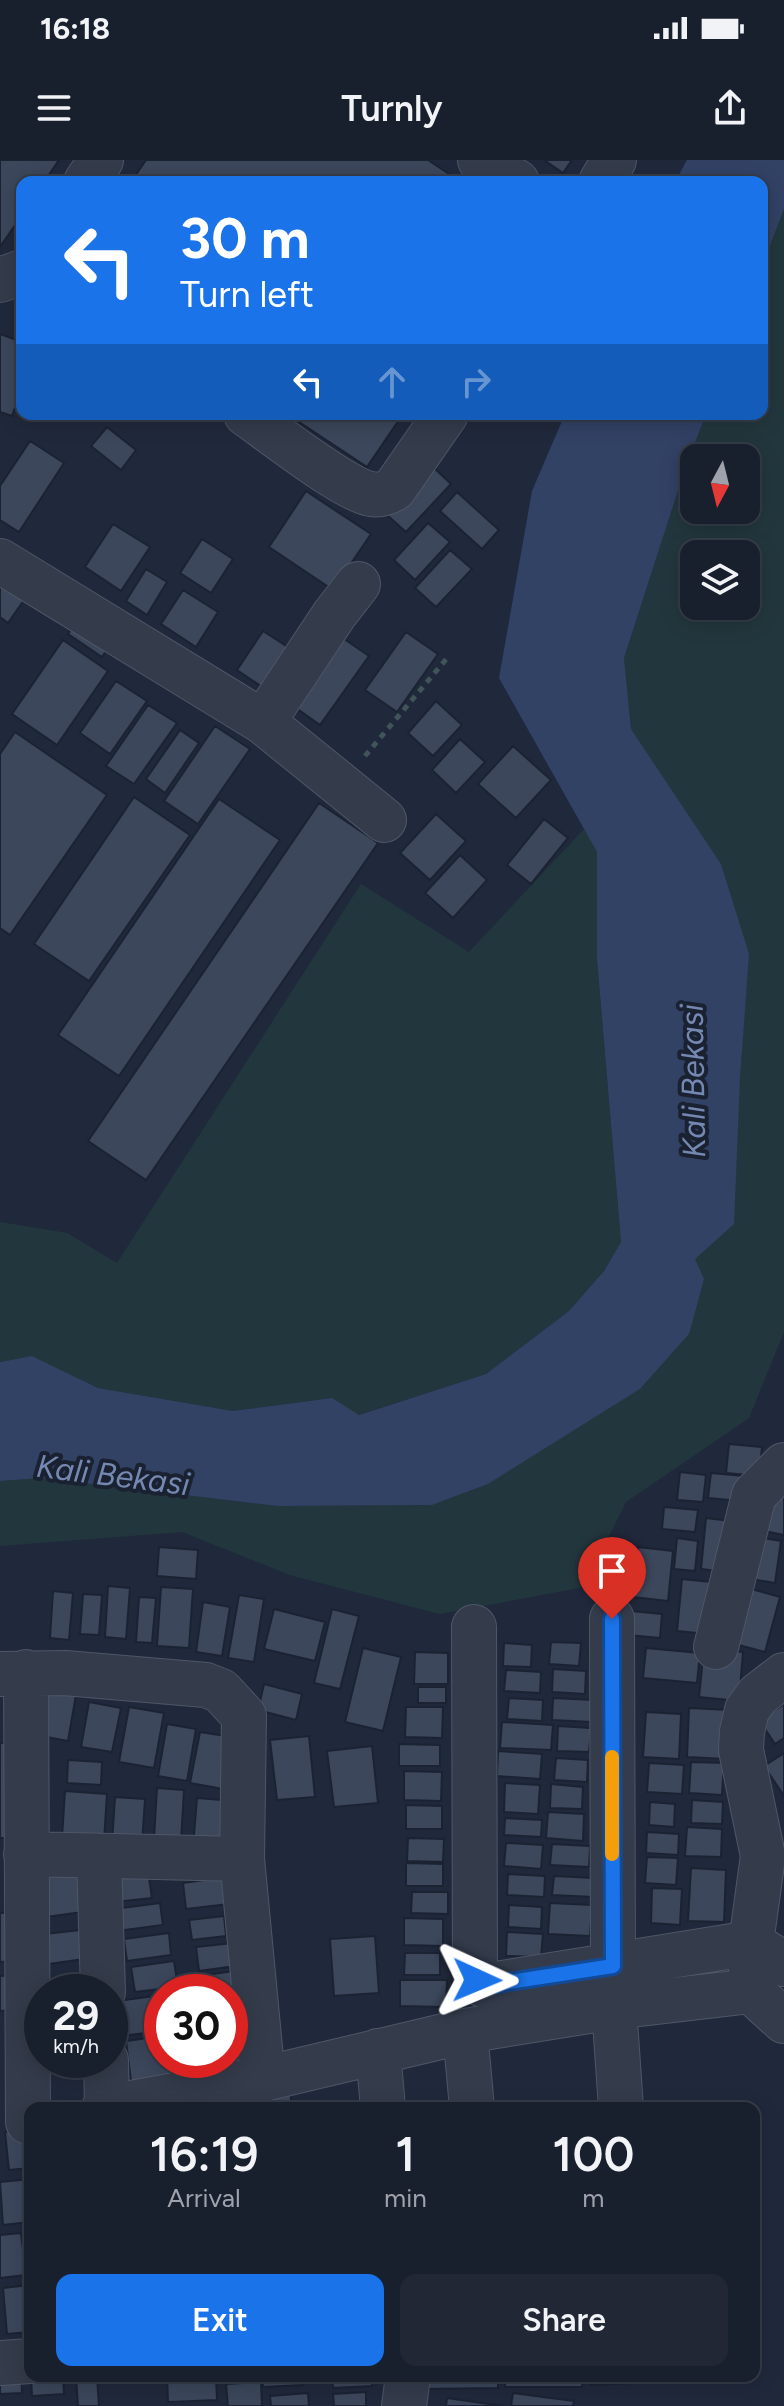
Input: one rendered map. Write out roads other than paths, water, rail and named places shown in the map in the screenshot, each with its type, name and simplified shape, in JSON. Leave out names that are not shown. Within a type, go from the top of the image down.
[{"type":"street","points":[[480,160],[507,176]]},
{"type":"street","points":[[255,420],[354,487],[376,495],[394,489],[442,420]]},
{"type":"street","points":[[0,561],[263,722],[384,820]]},
{"type":"street","points":[[263,722],[358,584]]},
{"type":"street","points":[[716,1647],[754,1495],[784,1465]]},
{"type":"street","points":[[612,1619],[614,1987],[621,2102]]},
{"type":"street","points":[[474,1627],[477,1980],[483,1985],[751,1991],[784,2021]]},
{"type":"street","points":[[19,2123],[26,1854],[13,1673],[65,1673],[206,1685],[230,1698],[244,1716],[242,1859],[263,2079]]},
{"type":"street","points":[[751,1991],[767,1953],[774,1850],[741,1750],[742,1732],[747,1710],[758,1695],[784,1675]]},
{"type":"street","points":[[26,1854],[242,1859]]},
{"type":"street","points":[[99,1856],[102,1974]]},
{"type":"street","points":[[138,2102],[263,2079],[465,2031],[614,1987],[767,1953]]},
{"type":"street","points":[[465,2031],[471,2102]]},
{"type":"street","points":[[378,2051],[382,2102]]},
{"type":"street","points":[[106,2078],[106,2102]]},
{"type":"street","points":[[0,2363],[24,2361]]},
{"type":"street","points":[[404,2406],[407,2382]]},
{"type":"water","points":[[687,160],[784,160],[784,209],[768,251],[768,176],[678,176]]},
{"type":"water","name":"Kali Bekasi","points":[[562,420],[704,420],[695,444],[680,444],[680,484],[624,658],[631,729],[721,864],[749,954],[734,1224],[695,1259],[704,1279],[689,1334],[640,1389],[488,1484],[432,1505],[278,1506],[42,1478],[0,1481],[0,1362],[32,1356],[98,1388],[233,1411],[332,1398],[359,1415],[486,1374],[569,1311],[604,1271],[621,1242],[597,959],[597,852],[499,678],[532,491]]}]
